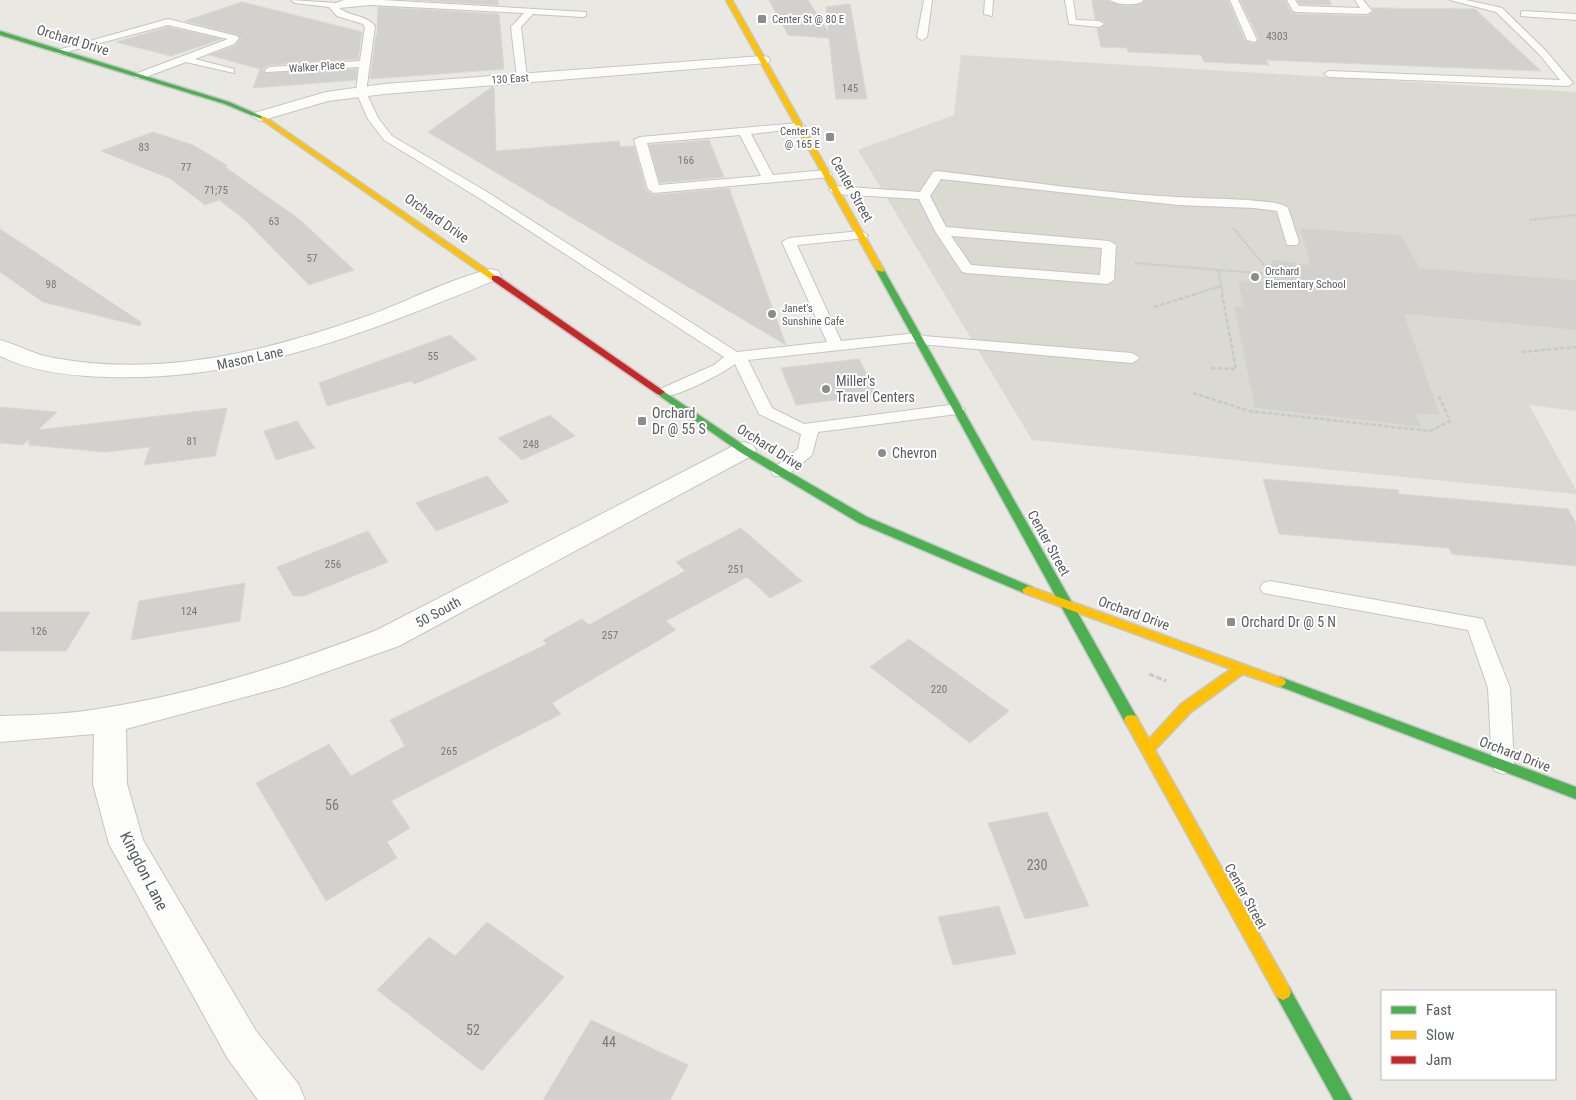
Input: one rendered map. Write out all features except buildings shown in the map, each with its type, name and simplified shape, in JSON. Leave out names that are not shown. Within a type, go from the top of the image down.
[{"type":"main road","name":"Center Street","points":[[730,0],[1342,1100]]},
{"type":"main road","name":"Orchard Drive","points":[[0,33],[227,103],[260,116],[744,450],[863,520],[964,565],[1576,793]]},
{"type":"main road","points":[[1148,750],[1186,708],[1242,668]]},
{"type":"street","name":"130 East","points":[[260,116],[313,100],[361,92],[763,60]]},
{"type":"street","name":"Mason Lane","points":[[0,347],[28,360],[84,369],[118,372],[196,368],[238,362],[312,343],[491,275]]},
{"type":"street","name":"50 South","points":[[110,720],[256,684],[347,654],[388,638],[744,450]]},
{"type":"street","points":[[0,728],[60,726],[110,720]]},
{"type":"street","name":"Kingdon Lane","points":[[110,720],[110,784],[127,844],[242,1045],[284,1100]]},
{"type":"lane","points":[[295,0],[335,5],[370,2],[583,14]]},
{"type":"lane","points":[[922,37],[928,0]]},
{"type":"lane","points":[[989,0],[990,14]]},
{"type":"lane","points":[[1069,0],[1072,22],[1099,24]]},
{"type":"lane","points":[[1114,0],[1139,1]]},
{"type":"lane","points":[[1234,0],[1252,40]]},
{"type":"lane","points":[[1291,0],[1296,8],[1367,12],[1359,0]]},
{"type":"lane","points":[[1329,74],[1568,83],[1543,53],[1499,10],[1454,0]]},
{"type":"lane","points":[[335,5],[333,10],[364,21],[370,26],[361,92],[372,119],[388,138],[483,196],[740,361],[765,411],[802,429],[957,409]]},
{"type":"lane","points":[[522,78],[516,26],[531,11]]},
{"type":"lane","points":[[1524,14],[1576,17]]},
{"type":"lane","points":[[60,51],[168,22],[234,38],[231,42],[139,76]]},
{"type":"lane","points":[[186,59],[230,71]]},
{"type":"lane","name":"Walker Place","points":[[270,70],[364,64]]},
{"type":"lane","points":[[799,126],[640,140],[654,189],[826,174]]},
{"type":"lane","points":[[744,131],[768,179]]},
{"type":"lane","points":[[924,196],[937,176],[1178,201],[1254,204],[1282,208],[1292,242]]},
{"type":"lane","points":[[835,190],[924,196]]},
{"type":"lane","points":[[924,196],[941,231],[967,269],[1107,280],[1108,245],[941,231]]},
{"type":"lane","points":[[836,346],[789,242],[860,235]]},
{"type":"lane","points":[[664,393],[719,368],[734,357],[918,339],[1132,358]]},
{"type":"lane","points":[[780,472],[806,451],[811,428]]},
{"type":"lane","points":[[1270,588],[1476,624],[1499,688],[1504,765]]},
{"type":"path","points":[[1530,220],[1576,215]]},
{"type":"path","points":[[1154,265],[1268,274],[1263,264],[1228,222]]},
{"type":"path","points":[[1211,368],[1236,369],[1218,270]]},
{"type":"path","points":[[1154,307],[1221,286]]},
{"type":"path","points":[[1521,352],[1576,347]]},
{"type":"path","points":[[1193,393],[1249,411],[1430,431],[1450,421],[1440,396]]},
{"type":"shaded area","name":"Orchard Elementary School","points":[[961,55],[1576,92],[1576,411],[1529,405],[1576,490],[1576,494],[1032,440],[858,150],[954,115]]},
{"type":"traffic: fast","points":[[0,33],[227,103],[263,118]]},
{"type":"traffic: fast","points":[[880,270],[1131,720]]},
{"type":"traffic: fast","points":[[660,392],[744,450],[863,520],[1028,590]]},
{"type":"traffic: fast","points":[[1280,682],[1576,793]]},
{"type":"traffic: fast","points":[[1283,992],[1343,1100]]},
{"type":"traffic: slow","points":[[729,0],[880,270]]},
{"type":"traffic: slow","points":[[263,118],[495,278]]},
{"type":"traffic: slow","points":[[1028,590],[1280,682]]},
{"type":"traffic: slow","points":[[1147,750],[1186,708],[1242,668]]},
{"type":"traffic: slow","points":[[1131,720],[1283,992]]},
{"type":"traffic: jam","points":[[495,278],[660,392]]},
{"type":"place","name":"Center St @ 80 E","points":[[762,19]]},
{"type":"place","name":"Center St @ 165 E","points":[[830,137]]},
{"type":"place","name":"Orchard Elementary School","points":[[1255,277]]},
{"type":"place","name":"Janet's Sunshine Cafe","points":[[772,314]]},
{"type":"place","name":"Miller's Travel Centers","points":[[826,389]]},
{"type":"place","name":"Orchard Dr @ 55 S","points":[[642,421]]},
{"type":"place","name":"Chevron","points":[[882,453]]},
{"type":"place","name":"Orchard Dr @ 5 N","points":[[1231,622]]}]
